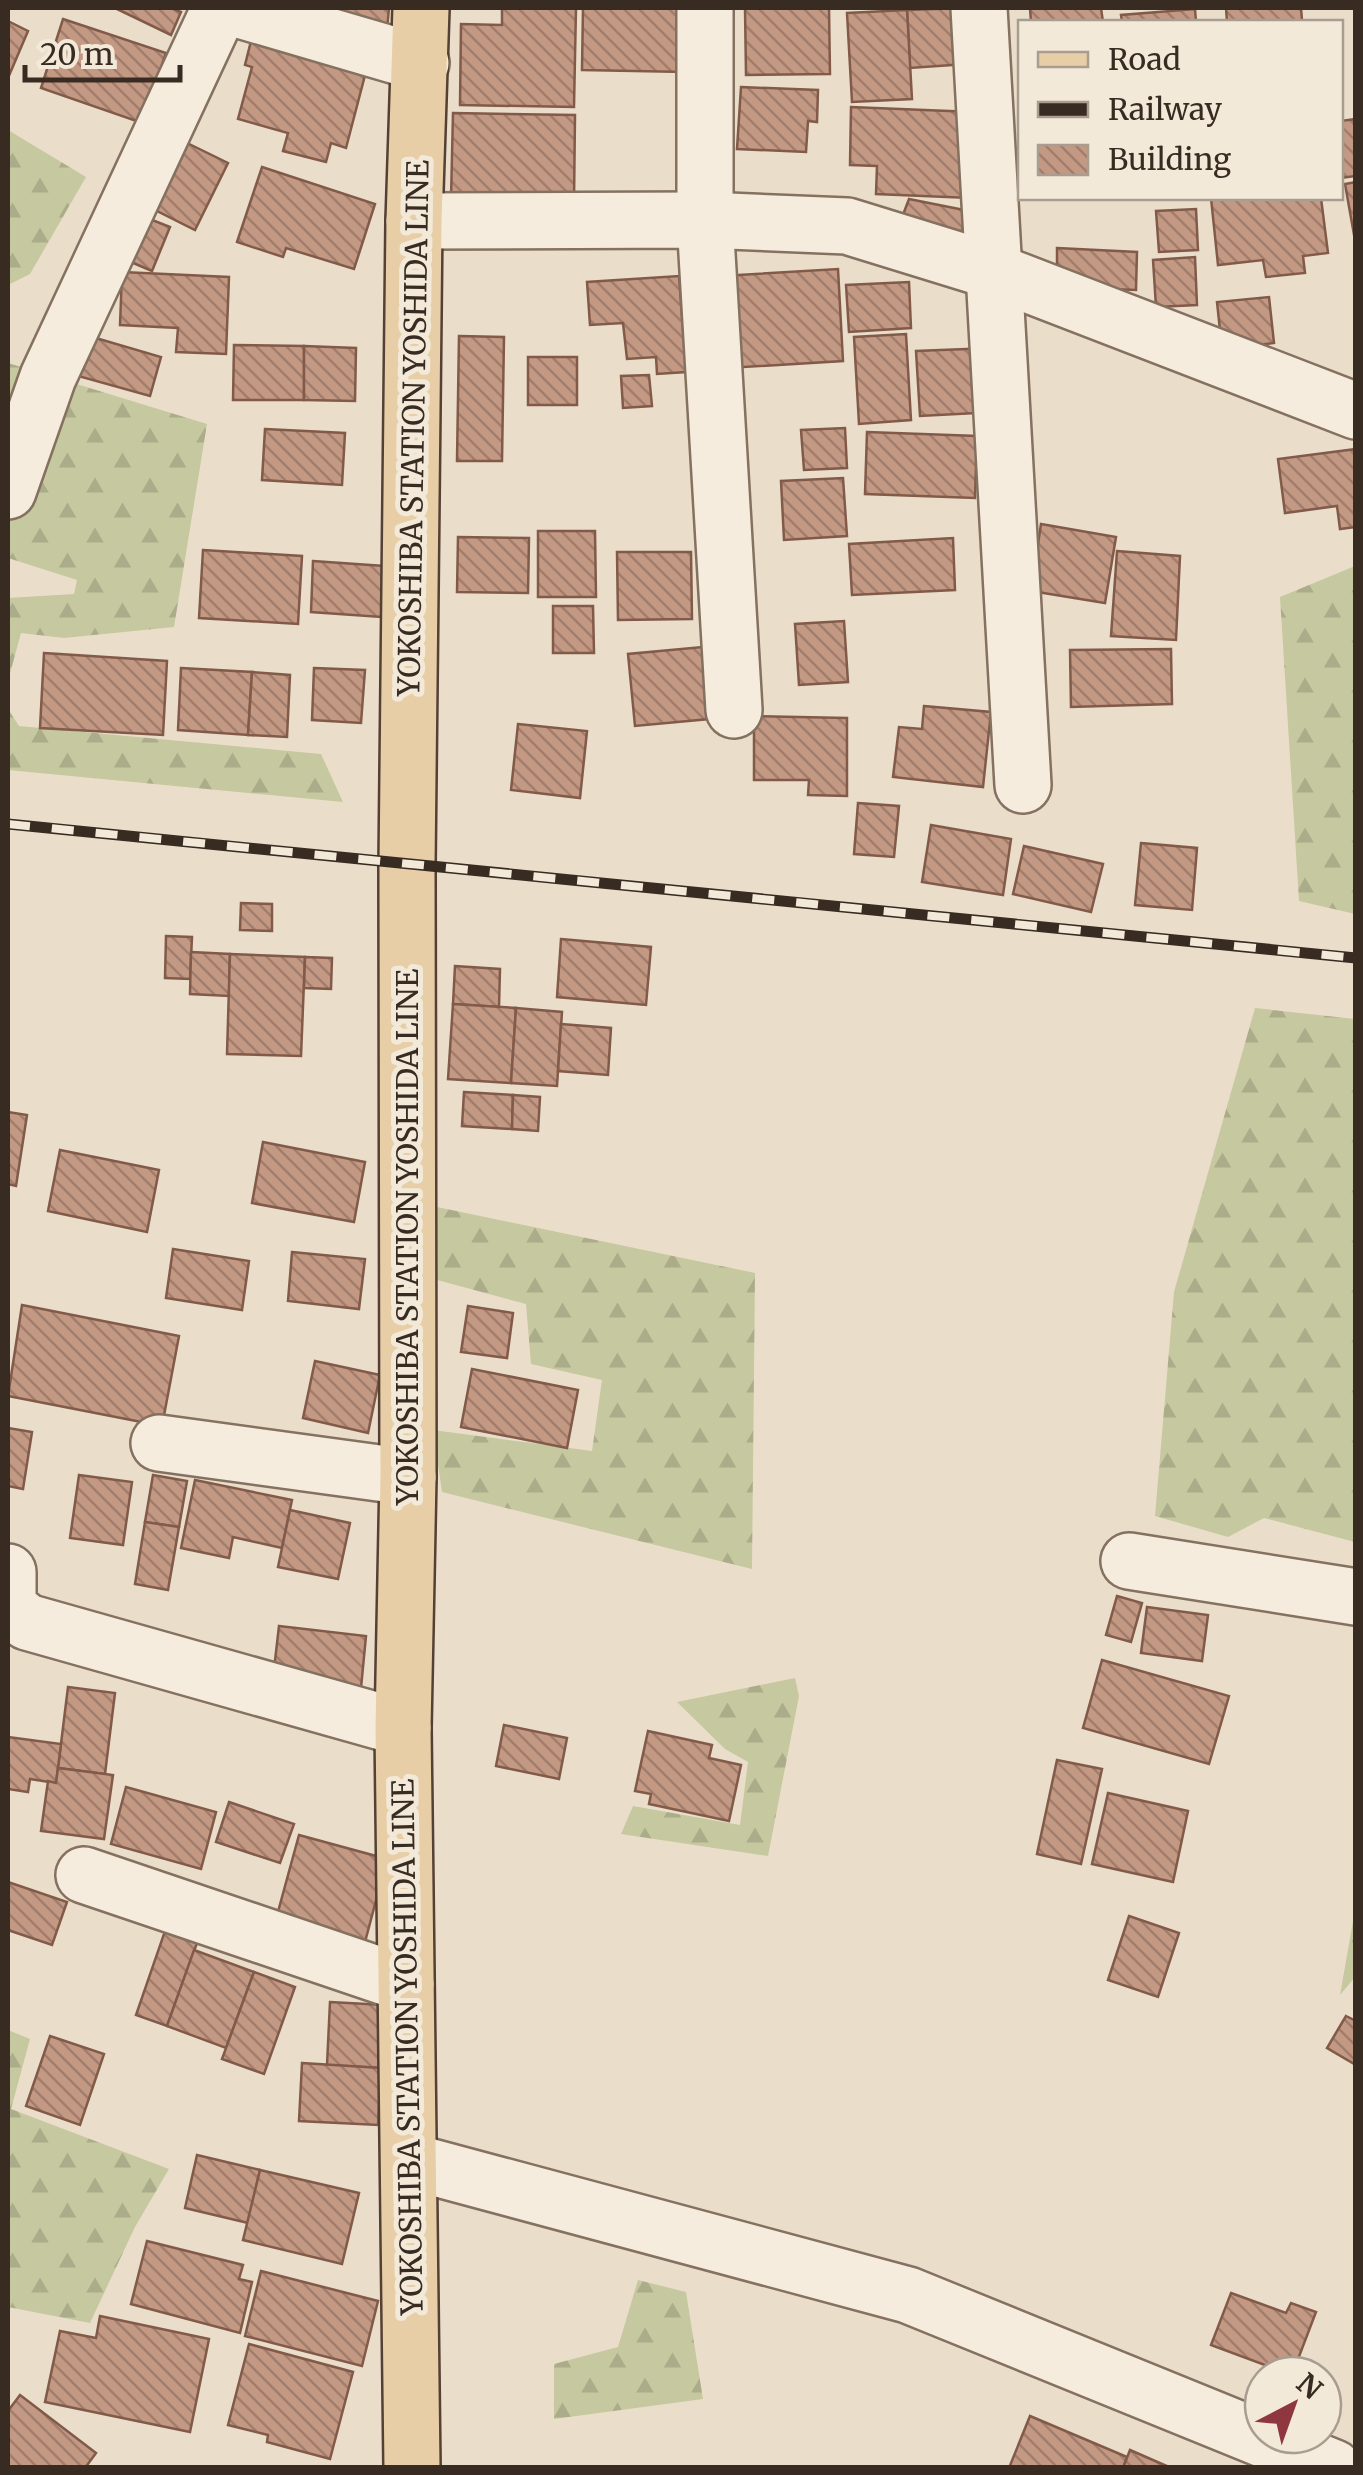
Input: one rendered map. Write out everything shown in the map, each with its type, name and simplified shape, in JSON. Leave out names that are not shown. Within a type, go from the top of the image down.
[{"type":"main road","name":"YOKOSHIBA STATION YOSHIDA LINE","points":[[412,2468],[402,1728],[408,1477],[407,866],[414,221],[421,8]]},
{"type":"street","points":[[8,491],[48,377],[220,8]]},
{"type":"street","points":[[233,8],[421,63]]},
{"type":"street","points":[[706,8],[705,220],[734,710]]},
{"type":"street","points":[[980,8],[1024,785]]},
{"type":"street","points":[[414,221],[705,220],[846,226],[993,271],[1356,411]]},
{"type":"street","points":[[159,1442],[408,1477]]},
{"type":"street","points":[[1129,1560],[1356,1597]]},
{"type":"street","points":[[8,1572],[8,1608],[26,1622],[402,1728]]},
{"type":"street","points":[[84,1875],[406,1984]]},
{"type":"street","points":[[408,2161],[908,2295],[1334,2468]]},
{"type":"green space","points":[[8,130],[86,177],[30,274],[8,285]]},
{"type":"green space","points":[[8,363],[207,424],[174,627],[64,638],[21,633],[8,681],[8,598],[74,594],[77,580],[8,558]]},
{"type":"green space","points":[[1355,566],[1355,914],[1299,901],[1280,597]]},
{"type":"green space","points":[[8,709],[19,726],[321,754],[343,802],[8,770]]},
{"type":"green space","points":[[1255,1008],[1355,1019],[1355,1542],[1264,1518],[1228,1537],[1155,1516],[1174,1292]]},
{"type":"green space","points":[[437,1207],[755,1273],[752,1569],[442,1492],[433,1430],[592,1451],[602,1380],[531,1364],[526,1304],[430,1278]]},
{"type":"green space","points":[[795,1678],[799,1696],[768,1856],[621,1834],[633,1806],[740,1825],[748,1762],[725,1749],[677,1702]]},
{"type":"green space","points":[[1355,1910],[1355,1977],[1340,1995]]},
{"type":"green space","points":[[8,2030],[30,2039],[11,2109],[169,2169],[135,2227],[90,2323],[8,2307]]},
{"type":"green space","points":[[638,2280],[686,2292],[703,2399],[554,2419],[554,2364],[618,2347]]},
{"type":"building","points":[[115,8],[171,8],[181,12],[171,35]]},
{"type":"building","points":[[297,8],[389,8],[387,30]]},
{"type":"building","points":[[502,8],[576,8],[574,107],[460,105],[461,24],[502,25]]},
{"type":"building","points":[[583,8],[686,8],[685,72],[582,70]]},
{"type":"building","points":[[745,8],[829,8],[830,74],[746,75]]},
{"type":"building","points":[[963,8],[966,64],[910,68],[907,10]]},
{"type":"building","points":[[1030,8],[1101,8],[1103,20],[1031,20]]},
{"type":"building","points":[[1226,8],[1301,8],[1302,20],[1227,20]]},
{"type":"building","points":[[1195,9],[1196,20],[1122,20],[1121,15]]},
{"type":"building","points":[[907,10],[912,99],[852,102],[847,13]]},
{"type":"building","points":[[63,19],[166,53],[142,123],[41,88]]},
{"type":"building","points":[[8,21],[28,31],[8,78]]},
{"type":"building","points":[[254,29],[369,60],[346,148],[331,143],[326,162],[283,151],[288,133],[238,119],[252,67],[245,65]]},
{"type":"building","points":[[741,87],[818,90],[817,122],[808,121],[806,152],[737,149]]},
{"type":"building","points":[[851,107],[973,112],[970,198],[876,194],[877,166],[850,165]]},
{"type":"building","points":[[453,113],[575,115],[574,202],[451,199]]},
{"type":"building","points":[[1356,119],[1356,176],[1343,178],[1343,121]]},
{"type":"building","points":[[179,139],[228,163],[195,230],[147,206]]},
{"type":"building","points":[[262,167],[375,204],[354,269],[286,248],[283,257],[237,242]]},
{"type":"building","points":[[1356,182],[1356,246],[1345,184]]},
{"type":"building","points":[[909,199],[969,211],[956,248],[898,228]]},
{"type":"building","points":[[1211,200],[1321,200],[1328,253],[1303,256],[1305,273],[1266,277],[1263,260],[1218,265]]},
{"type":"building","points":[[1196,209],[1198,250],[1159,252],[1156,211]]},
{"type":"building","points":[[142,216],[170,227],[152,271],[124,259]]},
{"type":"building","points":[[1057,248],[1137,252],[1136,290],[1057,287]]},
{"type":"building","points":[[1195,257],[1197,305],[1156,307],[1153,260]]},
{"type":"building","points":[[838,269],[843,361],[727,368],[722,276]]},
{"type":"building","points":[[122,272],[229,277],[226,354],[176,352],[178,328],[120,325]]},
{"type":"building","points":[[679,276],[686,372],[657,374],[656,357],[627,359],[623,323],[590,325],[587,282]]},
{"type":"building","points":[[909,282],[911,328],[849,332],[846,285]]},
{"type":"building","points":[[1269,297],[1274,343],[1222,349],[1217,302]]},
{"type":"building","points":[[906,334],[911,420],[859,424],[854,337]]},
{"type":"building","points":[[89,336],[161,357],[150,396],[78,376]]},
{"type":"building","points":[[459,336],[504,337],[502,461],[457,461]]},
{"type":"building","points":[[234,345],[304,346],[304,400],[233,400]]},
{"type":"building","points":[[304,346],[356,348],[355,401],[304,400]]},
{"type":"building","points":[[991,348],[995,412],[920,416],[916,351]]},
{"type":"building","points":[[528,357],[577,357],[577,405],[528,405]]},
{"type":"building","points":[[649,375],[652,406],[623,408],[621,376]]},
{"type":"building","points":[[845,428],[847,468],[804,470],[801,430]]},
{"type":"building","points":[[265,429],[345,433],[342,485],[262,480]]},
{"type":"building","points":[[867,432],[977,436],[975,498],[865,494]]},
{"type":"building","points":[[1356,449],[1356,527],[1340,529],[1337,506],[1285,513],[1278,459]]},
{"type":"building","points":[[843,478],[847,536],[784,540],[781,481]]},
{"type":"building","points":[[1041,524],[1116,537],[1105,603],[1031,591]]},
{"type":"building","points":[[538,531],[595,531],[596,597],[538,597]]},
{"type":"building","points":[[458,537],[529,538],[528,593],[457,592]]},
{"type":"building","points":[[953,538],[955,590],[852,595],[849,544]]},
{"type":"building","points":[[203,550],[302,556],[298,624],[199,618]]},
{"type":"building","points":[[1117,551],[1180,556],[1176,640],[1111,636]]},
{"type":"building","points":[[617,552],[691,552],[692,619],[618,620]]},
{"type":"building","points":[[313,561],[384,566],[381,617],[311,612]]},
{"type":"building","points":[[553,606],[593,606],[594,653],[553,653]]},
{"type":"building","points":[[844,621],[848,682],[799,685],[795,624]]},
{"type":"building","points":[[713,646],[720,718],[635,726],[628,654]]},
{"type":"building","points":[[1171,649],[1172,704],[1071,707],[1070,650]]},
{"type":"building","points":[[44,653],[167,661],[163,735],[40,728]]},
{"type":"building","points":[[181,668],[252,672],[248,735],[178,730]]},
{"type":"building","points":[[314,668],[365,670],[361,723],[312,720]]},
{"type":"building","points":[[252,672],[290,675],[287,737],[248,735]]},
{"type":"building","points":[[924,706],[991,712],[983,787],[893,777],[899,727],[922,729]]},
{"type":"building","points":[[754,716],[847,718],[847,796],[808,795],[809,780],[754,780]]},
{"type":"building","points":[[518,724],[587,731],[580,798],[511,790]]},
{"type":"building","points":[[858,803],[899,806],[894,857],[854,854]]},
{"type":"building","points":[[931,825],[1011,839],[1003,895],[922,882]]},
{"type":"building","points":[[1141,843],[1197,848],[1192,910],[1135,905]]},
{"type":"building","points":[[1024,846],[1103,864],[1091,912],[1013,894]]},
{"type":"building","points":[[241,903],[272,904],[272,931],[240,930]]},
{"type":"building","points":[[166,936],[192,937],[190,979],[165,978]]},
{"type":"building","points":[[561,939],[651,947],[646,1005],[557,997]]},
{"type":"building","points":[[191,952],[230,954],[229,996],[190,994]]},
{"type":"building","points":[[230,954],[305,957],[301,1056],[227,1054]]},
{"type":"building","points":[[305,957],[332,958],[331,989],[304,988]]},
{"type":"building","points":[[455,966],[500,969],[499,1007],[453,1004]]},
{"type":"building","points":[[453,1004],[516,1008],[511,1083],[448,1079]]},
{"type":"building","points":[[516,1008],[562,1012],[557,1086],[511,1083]]},
{"type":"building","points":[[561,1024],[611,1028],[608,1075],[558,1071]]},
{"type":"building","points":[[464,1092],[513,1095],[512,1129],[462,1126]]},
{"type":"building","points":[[513,1095],[540,1097],[538,1131],[512,1129]]},
{"type":"building","points":[[8,1112],[27,1115],[16,1186],[8,1184]]},
{"type":"building","points":[[263,1142],[365,1162],[354,1222],[252,1203]]},
{"type":"building","points":[[60,1150],[159,1170],[147,1232],[48,1211]]},
{"type":"building","points":[[173,1249],[249,1261],[242,1310],[166,1298]]},
{"type":"building","points":[[292,1252],[365,1259],[359,1309],[288,1301]]},
{"type":"building","points":[[22,1305],[179,1336],[162,1426],[8,1396]]},
{"type":"building","points":[[468,1306],[513,1313],[507,1358],[461,1352]]},
{"type":"building","points":[[315,1361],[380,1375],[368,1433],[303,1418]]},
{"type":"building","points":[[472,1369],[578,1390],[567,1448],[461,1427]]},
{"type":"building","points":[[8,1428],[32,1432],[23,1489],[8,1486]]},
{"type":"building","points":[[79,1475],[132,1482],[123,1545],[70,1538]]},
{"type":"building","points":[[153,1475],[187,1481],[179,1527],[145,1522]]},
{"type":"building","points":[[195,1480],[292,1500],[282,1548],[233,1537],[229,1558],[181,1548]]},
{"type":"building","points":[[290,1510],[350,1523],[338,1579],[278,1567]]},
{"type":"building","points":[[145,1522],[179,1527],[168,1590],[135,1584]]},
{"type":"building","points":[[1117,1596],[1142,1603],[1131,1642],[1106,1635]]},
{"type":"building","points":[[1147,1607],[1208,1615],[1202,1661],[1141,1653]]},
{"type":"building","points":[[279,1626],[366,1636],[361,1688],[273,1678]]},
{"type":"building","points":[[1102,1660],[1229,1696],[1209,1764],[1083,1728]]},
{"type":"building","points":[[68,1687],[115,1693],[105,1774],[58,1768]]},
{"type":"building","points":[[504,1725],[567,1738],[559,1779],[496,1766]]},
{"type":"building","points":[[648,1731],[712,1745],[709,1758],[741,1765],[729,1821],[649,1804],[651,1794],[635,1791]]},
{"type":"building","points":[[8,1737],[61,1744],[56,1783],[30,1779],[28,1792],[8,1789]]},
{"type":"building","points":[[1057,1760],[1102,1769],[1081,1864],[1037,1854]]},
{"type":"building","points":[[58,1768],[113,1775],[104,1839],[41,1831],[48,1781],[56,1783]]},
{"type":"building","points":[[126,1787],[216,1812],[201,1869],[111,1844]]},
{"type":"building","points":[[1108,1793],[1188,1811],[1173,1882],[1092,1864]]},
{"type":"building","points":[[229,1802],[294,1824],[280,1863],[216,1842]]},
{"type":"building","points":[[299,1835],[387,1859],[365,1942],[276,1919]]},
{"type":"building","points":[[8,1882],[67,1902],[52,1945],[8,1930]]},
{"type":"building","points":[[1129,1916],[1179,1933],[1158,1997],[1108,1980]]},
{"type":"building","points":[[165,1931],[197,1943],[167,2026],[136,2015]]},
{"type":"building","points":[[194,1950],[254,1972],[226,2048],[167,2026]]},
{"type":"building","points":[[254,1972],[295,1987],[264,2074],[222,2059]]},
{"type":"building","points":[[330,2002],[384,2005],[381,2068],[327,2065]]},
{"type":"building","points":[[1346,2016],[1356,2021],[1356,2065],[1327,2048]]},
{"type":"building","points":[[50,2036],[104,2054],[80,2125],[26,2106]]},
{"type":"building","points":[[302,2063],[381,2068],[378,2125],[299,2121]]},
{"type":"building","points":[[197,2155],[260,2170],[248,2223],[185,2208]]},
{"type":"building","points":[[260,2170],[359,2193],[342,2264],[243,2240]]},
{"type":"building","points":[[147,2241],[243,2265],[239,2279],[252,2282],[240,2333],[131,2304]]},
{"type":"building","points":[[261,2271],[378,2301],[362,2366],[245,2336]]},
{"type":"building","points":[[1231,2293],[1286,2313],[1291,2303],[1316,2312],[1300,2355],[1243,2357],[1211,2345]]},
{"type":"building","points":[[100,2316],[209,2339],[190,2432],[45,2402],[60,2331],[96,2338]]},
{"type":"building","points":[[249,2344],[353,2372],[330,2459],[267,2442],[268,2435],[228,2425]]},
{"type":"building","points":[[20,2395],[96,2453],[85,2468],[8,2468],[8,2411]]},
{"type":"building","points":[[1030,2416],[1127,2457],[1123,2468],[1009,2468]]},
{"type":"building","points":[[1130,2450],[1169,2467],[1123,2468]]},
{"type":"railway","points":[[8,824],[1356,958]]}]
